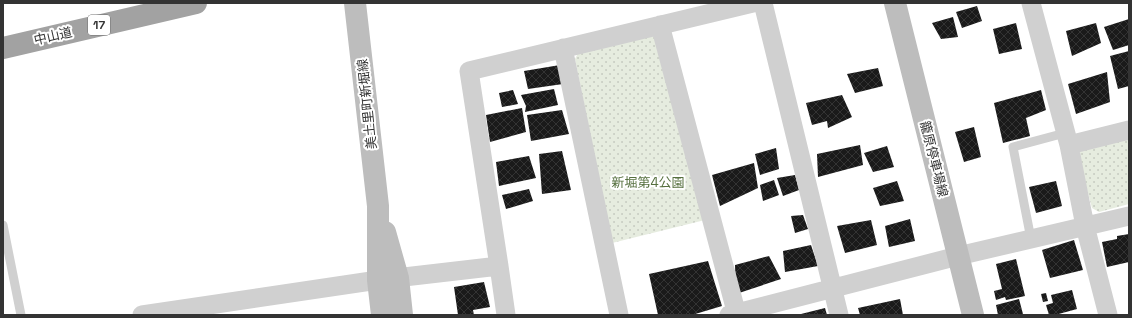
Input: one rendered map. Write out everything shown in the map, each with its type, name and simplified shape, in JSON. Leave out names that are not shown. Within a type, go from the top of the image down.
[{"type":"highway","name":"中山道","points":[[3,48],[196,3]]},
{"type":"main road","name":"美土里町新堀線","points":[[355,3],[378,206],[388,279],[402,315]]},
{"type":"main road","name":"籠原停車場線","points":[[895,3],[973,315]]},
{"type":"main road","name":"美土里町新堀線","points":[[382,315],[388,279]]},
{"type":"street","points":[[506,315],[469,71],[753,3]]},
{"type":"street","points":[[763,3],[839,315]]},
{"type":"street","points":[[1031,3],[1067,139],[1085,226],[1108,315]]},
{"type":"street","points":[[660,25],[734,314],[958,256],[1129,216]]},
{"type":"street","points":[[563,48],[619,315]]},
{"type":"street","points":[[1067,139],[1129,130]]},
{"type":"street","points":[[142,315],[388,279],[499,266]]},
{"type":"lane","points":[[1031,239],[1013,147],[1067,139]]},
{"type":"lane","points":[[3,225],[21,315]]},
{"type":"green space","name":"新堀第4公園","points":[[652,34],[660,39],[705,220],[612,243],[575,59],[579,51]]},
{"type":"green space","points":[[1129,135],[1129,204],[1099,212],[1092,208],[1078,156],[1083,147]]},
{"type":"building","points":[[977,6],[982,21],[962,28],[956,12]]},
{"type":"building","points":[[953,17],[958,37],[941,39],[932,23]]},
{"type":"building","points":[[1129,19],[1129,45],[1113,50],[1104,27]]},
{"type":"building","points":[[1016,23],[1022,49],[999,54],[993,29]]},
{"type":"building","points":[[1096,23],[1101,43],[1072,56],[1066,31]]},
{"type":"building","points":[[1129,51],[1129,86],[1118,89],[1110,56]]},
{"type":"building","points":[[560,65],[563,84],[528,89],[524,71]]},
{"type":"building","points":[[878,68],[883,86],[855,93],[847,74]]},
{"type":"building","points":[[1107,72],[1110,102],[1076,114],[1068,84]]},
{"type":"building","points":[[554,89],[558,105],[525,112],[526,106],[521,95]]},
{"type":"building","points":[[513,90],[518,104],[502,107],[499,93]]},
{"type":"building","points":[[1041,90],[1046,110],[1026,118],[1030,136],[1003,143],[994,103]]},
{"type":"building","points":[[842,95],[852,117],[828,128],[827,121],[812,125],[806,103]]},
{"type":"building","points":[[522,108],[526,132],[490,142],[486,115]]},
{"type":"building","points":[[562,110],[569,134],[531,141],[527,115]]},
{"type":"building","points":[[974,127],[981,157],[964,162],[955,132]]},
{"type":"building","points":[[860,145],[863,165],[818,177],[817,154]]},
{"type":"building","points":[[887,146],[894,167],[873,172],[864,153]]},
{"type":"building","points":[[776,148],[779,169],[760,175],[755,154]]},
{"type":"building","points":[[562,151],[571,190],[542,194],[539,154]]},
{"type":"building","points":[[529,156],[536,178],[499,186],[496,162]]},
{"type":"building","points":[[754,163],[758,188],[720,206],[712,175]]},
{"type":"building","points":[[795,175],[799,190],[783,196],[777,178]]},
{"type":"building","points":[[774,180],[779,195],[763,201],[760,185]]},
{"type":"building","points":[[897,181],[904,201],[880,206],[873,188]]},
{"type":"building","points":[[1056,181],[1062,206],[1036,213],[1029,187]]},
{"type":"building","points":[[529,189],[533,201],[506,209],[502,195]]},
{"type":"building","points":[[803,215],[808,229],[795,233],[791,216]]},
{"type":"building","points":[[910,219],[915,241],[889,247],[885,226]]},
{"type":"building","points":[[871,220],[877,245],[845,253],[837,226]]},
{"type":"building","points":[[1129,234],[1129,262],[1107,267],[1102,242],[1117,239],[1117,236]]},
{"type":"building","points":[[1074,240],[1083,270],[1050,278],[1042,250]]},
{"type":"building","points":[[811,245],[818,266],[785,272],[783,251]]},
{"type":"building","points":[[769,256],[781,279],[736,294],[735,265]]},
{"type":"building","points":[[1016,259],[1025,296],[1006,300],[1005,297],[996,300],[994,291],[1002,289],[996,264]]},
{"type":"building","points":[[708,261],[722,306],[692,315],[658,315],[649,274]]},
{"type":"building","points":[[484,282],[490,307],[473,310],[474,315],[458,315],[454,287]]},
{"type":"building","points":[[1072,290],[1077,309],[1055,315],[1049,315],[1046,305],[1053,303],[1051,295]]},
{"type":"building","points":[[1046,293],[1048,301],[1043,302],[1041,294]]},
{"type":"building","points":[[900,299],[903,315],[860,315],[858,308]]},
{"type":"building","points":[[1019,299],[1023,314],[998,315],[996,305]]},
{"type":"building","points":[[825,308],[827,315],[801,315],[801,314]]}]
